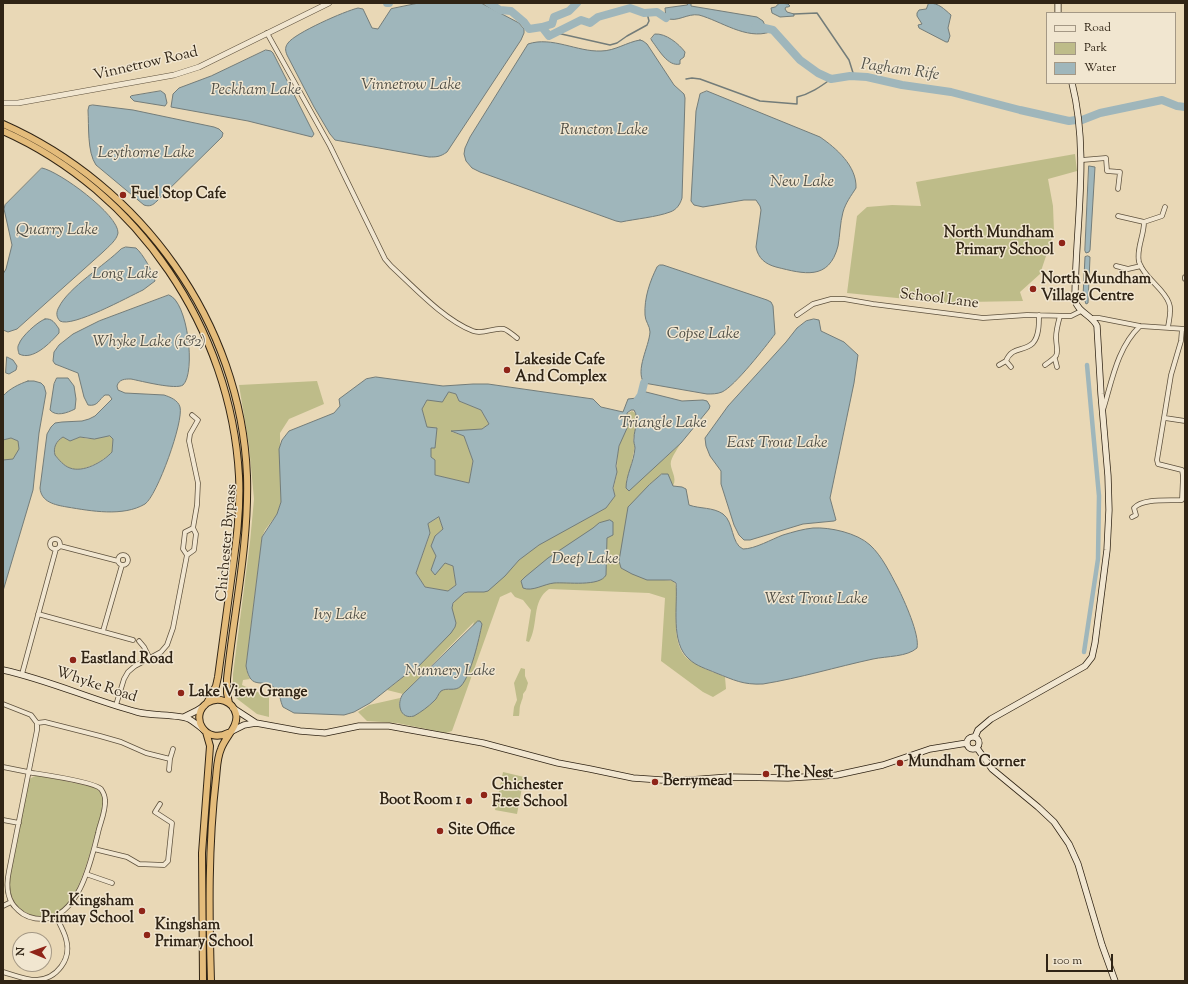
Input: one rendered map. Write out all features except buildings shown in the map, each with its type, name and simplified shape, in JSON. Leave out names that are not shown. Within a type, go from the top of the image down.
[{"type":"highway","name":"Chichester Bypass","points":[[3,124],[46,145],[71,161],[109,191],[143,225],[157,241],[187,283],[205,316],[222,356],[239,415],[247,482],[244,545],[227,679],[227,693],[231,706]]},
{"type":"highway","name":"Chichester Bypass","points":[[3,131],[69,169],[104,197],[136,228],[161,259],[188,301],[206,338],[218,368],[234,428],[239,476],[239,502],[236,545],[218,678],[216,686],[206,705]]},
{"type":"highway","points":[[203,981],[202,853],[210,746],[205,731],[201,725],[200,716],[206,705],[218,700],[231,706],[236,713],[237,720],[235,726],[220,750],[212,816],[209,881],[211,981]]},
{"type":"highway","points":[[205,731],[217,737],[230,732]]},
{"type":"main road","points":[[975,737],[978,730],[991,719],[1080,670],[1092,657],[1095,643],[1109,528],[1108,476],[1096,324],[1092,318],[1081,311],[1075,300],[1082,160],[1079,118],[1072,84]]},
{"type":"main road","name":"Whyke Road","points":[[3,670],[22,674],[138,712],[183,717],[205,731]]},
{"type":"main road","points":[[183,717],[206,705]]},
{"type":"main road","points":[[231,706],[256,723]]},
{"type":"main road","points":[[230,732],[244,725],[256,723],[300,731],[325,733],[358,726],[390,726],[483,744],[544,760],[633,778],[676,781],[729,777],[788,778],[837,775],[883,765],[930,749],[967,743]]},
{"type":"main road","points":[[967,743],[969,738],[975,737]]},
{"type":"main road","points":[[975,737],[978,739],[979,743],[976,748]]},
{"type":"main road","points":[[967,743],[968,747],[971,749],[976,748]]},
{"type":"main road","points":[[976,748],[992,769],[1038,806],[1054,822],[1069,844],[1078,864],[1102,945],[1115,981]]},
{"type":"street","name":"Vinnetrow Road","points":[[3,103],[18,103],[174,75],[212,62],[329,3]]},
{"type":"street","points":[[267,33],[330,146],[385,259],[437,307],[458,323],[478,332],[504,329],[516,338]]},
{"type":"street","points":[[1082,160],[1106,158],[1106,172],[1120,172],[1118,190]]},
{"type":"street","points":[[1118,216],[1144,222],[1162,216],[1165,207]]},
{"type":"street","points":[[1144,222],[1139,255],[1141,266],[1169,303],[1170,312],[1168,327]]},
{"type":"street","points":[[1116,266],[1128,269],[1141,266]]},
{"type":"street","name":"School Lane","points":[[798,315],[813,304],[831,299],[844,299],[983,318],[1071,316],[1081,311]]},
{"type":"street","points":[[999,365],[1006,361],[1009,355],[1013,352],[1034,342],[1039,327],[1039,316]]},
{"type":"street","points":[[1046,365],[1054,359],[1058,350],[1056,339],[1060,316]]},
{"type":"street","points":[[1092,318],[1140,326],[1184,329],[1171,375],[1157,460],[1158,464],[1182,470],[1182,500],[1146,502],[1138,504],[1134,508],[1136,515],[1132,517]]},
{"type":"street","points":[[1102,412],[1117,363],[1130,338],[1140,326]]},
{"type":"street","points":[[1181,341],[1185,346]]},
{"type":"street","points":[[1054,359],[1057,367]]},
{"type":"street","points":[[1006,361],[1011,367]]},
{"type":"street","points":[[116,705],[124,679],[128,672],[135,666],[161,652],[167,645],[173,628],[187,555],[194,550],[196,534],[193,528],[197,505],[198,484],[189,441],[190,434],[198,420],[192,415]]},
{"type":"street","points":[[1165,418],[1185,421]]},
{"type":"street","points":[[187,555],[183,549],[185,532],[193,528]]},
{"type":"street","points":[[22,674],[58,547],[118,561],[122,565]]},
{"type":"street","points":[[118,561],[121,556],[127,558],[127,564],[122,565]]},
{"type":"street","points":[[104,631],[122,565]]},
{"type":"street","points":[[38,614],[133,640]]},
{"type":"street","points":[[139,641],[149,658]]},
{"type":"street","points":[[3,704],[31,715],[37,723],[38,730],[29,772],[18,823],[5,880],[7,891],[11,902],[18,911],[30,918],[48,919],[66,910],[72,902],[86,874],[94,849],[105,800],[100,788],[95,785],[29,772],[3,767]]},
{"type":"street","points":[[37,723],[45,722],[100,736],[121,742],[146,753],[170,759]]},
{"type":"street","points":[[169,770],[173,749]]},
{"type":"street","points":[[94,849],[127,857],[139,864],[164,865],[168,861],[172,823],[154,814],[160,804]]},
{"type":"street","points":[[3,820],[18,823]]},
{"type":"street","points":[[86,874],[112,883]]},
{"type":"street","points":[[3,906],[11,902]]},
{"type":"street","points":[[3,972],[29,980],[37,980],[53,975],[61,968],[66,958],[67,948],[66,938],[56,916]]},
{"type":"green space","points":[[1075,154],[1077,171],[1048,179],[1053,206],[1054,232],[1040,274],[1020,292],[1023,301],[967,302],[967,305],[847,293],[857,216],[867,207],[892,205],[921,206],[916,182]]},
{"type":"green space","points":[[317,381],[324,404],[289,419],[280,433],[281,502],[277,514],[265,530],[262,537],[246,666],[250,679],[243,680],[242,685],[269,697],[269,717],[257,714],[236,698],[233,691],[233,674],[254,499],[249,446],[239,385]]},
{"type":"green space","points":[[448,392],[456,394],[459,401],[481,410],[489,424],[482,429],[452,432],[464,436],[473,461],[469,483],[435,475],[435,460],[431,457],[431,448],[436,428],[427,428],[422,409],[427,400]]},
{"type":"green space","points":[[632,411],[636,414],[637,422],[633,440],[635,446],[626,481],[665,458],[681,443],[671,461],[671,467],[675,479],[673,486],[670,479],[662,474],[649,485],[619,561],[621,568],[664,580],[674,581],[676,587],[677,635],[682,653],[688,659],[725,677],[726,689],[713,697],[703,692],[661,661],[665,598],[649,593],[549,589],[543,594],[537,607],[534,628],[529,642],[526,641],[531,610],[523,600],[515,597],[511,592],[500,597],[452,731],[446,733],[397,723],[367,721],[358,712],[369,705],[400,698],[399,704],[401,710],[411,717],[434,701],[439,692],[442,690],[452,689],[474,622],[403,694],[387,690],[408,673],[414,671],[455,627],[456,623],[452,613],[452,608],[455,602],[462,595],[514,565],[545,541],[606,508],[615,496],[614,486],[617,472],[618,450],[627,424],[627,414]]},
{"type":"green space","points":[[110,436],[113,439],[112,452],[87,468],[70,468],[60,461],[55,455],[54,450],[56,445],[63,437],[72,440],[80,437],[88,439]]},
{"type":"green space","points":[[11,438],[18,441],[20,449],[13,460],[3,460],[3,440]]},
{"type":"green space","points":[[439,517],[443,529],[435,536],[445,563],[453,566],[456,585],[448,591],[425,587],[416,573],[430,534],[428,524]]},
{"type":"green space","points":[[521,668],[525,669],[525,676],[528,683],[523,694],[519,716],[513,716],[514,707],[517,700],[514,683]]},
{"type":"green space","points":[[503,772],[524,777],[517,814],[495,810]]},
{"type":"green space","points":[[37,775],[93,787],[101,793],[103,802],[100,820],[80,883],[64,908],[54,915],[42,917],[27,913],[16,904],[11,895],[9,880],[29,779]]},
{"type":"water","name":"Vinnetrow Lake","points":[[419,3],[481,3],[519,23],[524,29],[524,33],[521,40],[445,154],[429,157],[335,140],[314,107],[287,55],[287,44],[292,39],[310,28],[358,8],[363,9],[372,28],[378,29],[391,9]]},
{"type":"water","points":[[688,3],[691,3],[691,6],[757,17],[763,21],[766,28],[770,29],[770,32],[752,34],[743,32],[699,15],[690,15],[678,19],[666,18],[665,8],[687,5]]},
{"type":"water","points":[[780,3],[788,4],[790,6],[786,7],[785,9],[787,12],[794,14],[794,16],[780,17],[772,13],[771,8]]},
{"type":"water","points":[[929,3],[939,5],[951,15],[948,28],[950,36],[948,42],[919,28],[918,25],[922,24],[917,16],[917,13],[919,10],[926,9]]},
{"type":"water","points":[[655,34],[668,37],[685,52],[684,57],[680,60],[680,64],[672,63],[661,53],[651,39]]},
{"type":"water","name":"Runcton Lake","points":[[640,40],[647,44],[674,85],[684,94],[685,98],[682,198],[676,209],[665,214],[652,217],[621,222],[616,221],[480,172],[472,168],[466,161],[464,154],[465,148],[470,137],[528,44],[546,42],[592,51],[606,51]]},
{"type":"water","name":"Peckham Lake","points":[[266,50],[273,53],[314,134],[312,137],[248,121],[171,107],[173,94],[179,88],[211,76]]},
{"type":"water","points":[[161,91],[165,94],[167,103],[165,106],[134,101],[130,97],[131,96]]},
{"type":"water","name":"New Lake","points":[[707,91],[820,137],[839,152],[849,165],[853,172],[856,188],[847,202],[843,212],[838,246],[834,257],[822,270],[806,273],[796,272],[772,266],[763,260],[758,254],[756,247],[761,210],[756,200],[744,200],[703,207],[694,205],[691,201],[696,111],[700,94]]},
{"type":"water","name":"Leythorne Lake","points":[[93,105],[133,110],[214,127],[223,133],[222,137],[156,202],[146,206],[96,165],[93,160],[89,139],[88,110],[89,106]]},
{"type":"water","points":[[1089,166],[1095,167],[1090,250],[1086,253],[1085,251]]},
{"type":"water","name":"Quarry Lake","points":[[42,168],[74,185],[99,205],[116,225],[118,233],[114,241],[103,252],[17,329],[8,332],[3,330],[3,274],[6,269],[12,245],[4,209],[5,205]]},
{"type":"water","name":"Long Lake","points":[[126,247],[136,248],[142,254],[155,281],[143,290],[100,311],[76,320],[66,322],[60,321],[57,316],[57,311],[70,292],[121,249]]},
{"type":"water","points":[[1085,257],[1090,257],[1088,303],[1086,304],[1083,296]]},
{"type":"water","name":"Copse Lake","points":[[660,265],[767,300],[771,302],[773,306],[775,334],[742,374],[722,392],[707,394],[644,383],[641,372],[650,332],[645,317],[645,302],[652,278],[657,267]]},
{"type":"water","name":"Whyke Lake (1&2)","points":[[169,295],[176,300],[181,310],[188,338],[189,367],[187,378],[183,385],[166,386],[127,379],[119,382],[117,386],[118,390],[125,393],[164,395],[176,401],[180,407],[178,427],[174,442],[156,487],[145,504],[127,511],[107,512],[53,504],[43,497],[40,488],[47,434],[51,427],[55,423],[89,419],[95,416],[112,399],[109,395],[105,395],[96,404],[88,405],[84,397],[78,373],[55,364],[53,361],[54,352],[59,345],[73,334],[99,321]],"holes":[[[110,436],[113,439],[112,452],[98,463],[87,468],[70,468],[60,461],[55,455],[54,450],[56,445],[63,437],[70,441],[80,437],[94,439]]]},
{"type":"water","points":[[45,319],[50,319],[53,321],[59,329],[59,333],[41,350],[30,355],[24,356],[19,354],[18,346],[20,341],[34,326]]},
{"type":"water","name":"East Trout Lake","points":[[814,319],[819,320],[821,331],[844,342],[858,355],[854,383],[830,498],[836,520],[803,524],[750,540],[744,540],[739,535],[734,525],[721,484],[721,471],[710,456],[705,438],[728,406],[797,328],[806,321]]},
{"type":"water","points":[[7,357],[13,360],[17,366],[16,370],[9,374],[6,373]]},
{"type":"water","name":"Ivy Lake","points":[[376,377],[443,386],[488,384],[593,399],[601,407],[623,412],[628,399],[637,398],[640,391],[682,401],[703,400],[707,401],[710,406],[681,443],[629,491],[626,488],[626,483],[635,448],[634,439],[637,421],[634,410],[631,410],[627,413],[628,426],[619,446],[616,466],[617,472],[613,488],[615,496],[606,508],[539,545],[519,560],[505,576],[488,591],[464,593],[453,603],[452,608],[456,623],[451,633],[414,671],[408,673],[370,703],[354,712],[344,715],[294,713],[283,707],[276,689],[271,685],[254,682],[248,674],[246,666],[262,537],[277,514],[281,502],[279,449],[282,440],[289,431],[334,413],[340,406],[339,399],[366,379]],"holes":[[[449,392],[456,394],[459,401],[481,410],[489,424],[482,429],[451,431],[464,436],[473,461],[469,483],[435,475],[435,460],[431,457],[431,448],[435,448],[437,428],[427,427],[422,409],[427,400],[442,402]],[[439,517],[443,529],[435,536],[431,546],[436,556],[431,570],[435,575],[445,563],[453,566],[456,585],[448,591],[425,587],[416,573],[430,533],[428,524]]]},
{"type":"water","points":[[57,378],[68,378],[74,386],[76,399],[75,409],[62,414],[52,412],[50,410],[54,384]]},
{"type":"water","points":[[28,381],[41,383],[44,386],[46,393],[39,433],[33,490],[3,591],[3,460],[13,459],[19,449],[18,441],[11,438],[3,440],[3,396],[14,387]]},
{"type":"water","name":"West Trout Lake","points":[[662,474],[668,474],[673,486],[686,489],[689,505],[715,510],[723,514],[729,522],[736,543],[743,549],[758,546],[783,535],[813,528],[851,534],[865,541],[878,554],[886,565],[898,588],[914,626],[917,648],[902,655],[873,659],[791,679],[763,684],[739,682],[695,664],[683,652],[679,643],[676,623],[676,583],[671,580],[647,580],[621,568],[619,561],[628,507]]},
{"type":"water","name":"Deep Lake","points":[[610,520],[613,522],[613,535],[607,538],[606,575],[603,579],[590,583],[554,583],[530,589],[523,588],[521,581],[548,558],[599,523]]},
{"type":"water","name":"Nunnery Lake","points":[[478,621],[482,624],[477,647],[465,681],[459,688],[441,691],[435,700],[414,716],[405,716],[400,706],[403,694]]},
{"type":"waterway","name":"Pagham Rife","points":[[489,3],[500,10],[511,11],[524,22],[529,29],[542,27],[549,36],[581,20],[590,23],[598,17],[630,8],[644,13],[657,12],[666,18]]},
{"type":"waterway","name":"Pagham Rife","points":[[542,27],[552,24],[554,17],[569,11],[577,3]]},
{"type":"waterway","points":[[557,33],[610,45],[617,43],[647,25],[649,21],[647,13]]},
{"type":"waterway","points":[[794,14],[817,13],[849,60],[854,76]]},
{"type":"waterway","name":"Pagham Rife","points":[[756,26],[773,30],[800,60],[818,73],[831,79],[850,76],[867,77],[902,85],[951,92],[1069,121],[1076,120]]},
{"type":"waterway","points":[[686,79],[700,79],[760,101],[797,104],[797,97],[811,92],[831,79]]},
{"type":"waterway","name":"Pagham Rife","points":[[1082,120],[1100,113],[1162,100],[1177,106],[1185,107]]},
{"type":"waterway","points":[[1084,652],[1098,559],[1099,496],[1087,365]]},
{"type":"waterway","points":[[637,401],[641,395],[644,383]]},
{"type":"place","name":"Fuel Stop Cafe","points":[[123,195]]},
{"type":"place","name":"North Mundham Primary School","points":[[1062,243]]},
{"type":"place","name":"North Mundham Village Centre","points":[[1033,289]]},
{"type":"place","name":"Lakeside Cafe And Complex","points":[[507,370]]},
{"type":"place","name":"Eastland Road","points":[[73,660]]},
{"type":"place","name":"Lake View Grange","points":[[181,693]]},
{"type":"place","name":"Mundham Corner","points":[[900,763]]},
{"type":"place","name":"The Nest","points":[[766,774]]},
{"type":"place","name":"Berrymead","points":[[655,782]]},
{"type":"place","name":"Chichester Free School","points":[[484,795]]},
{"type":"place","name":"Boot Room 1","points":[[469,801]]},
{"type":"place","name":"Site Office","points":[[440,831]]},
{"type":"place","name":"Kingsham Primay School","points":[[142,911]]},
{"type":"place","name":"Kingsham Primary School","points":[[147,935]]},
{"type":"water label","name":"Triangle Lake","points":[[663,424]]}]
